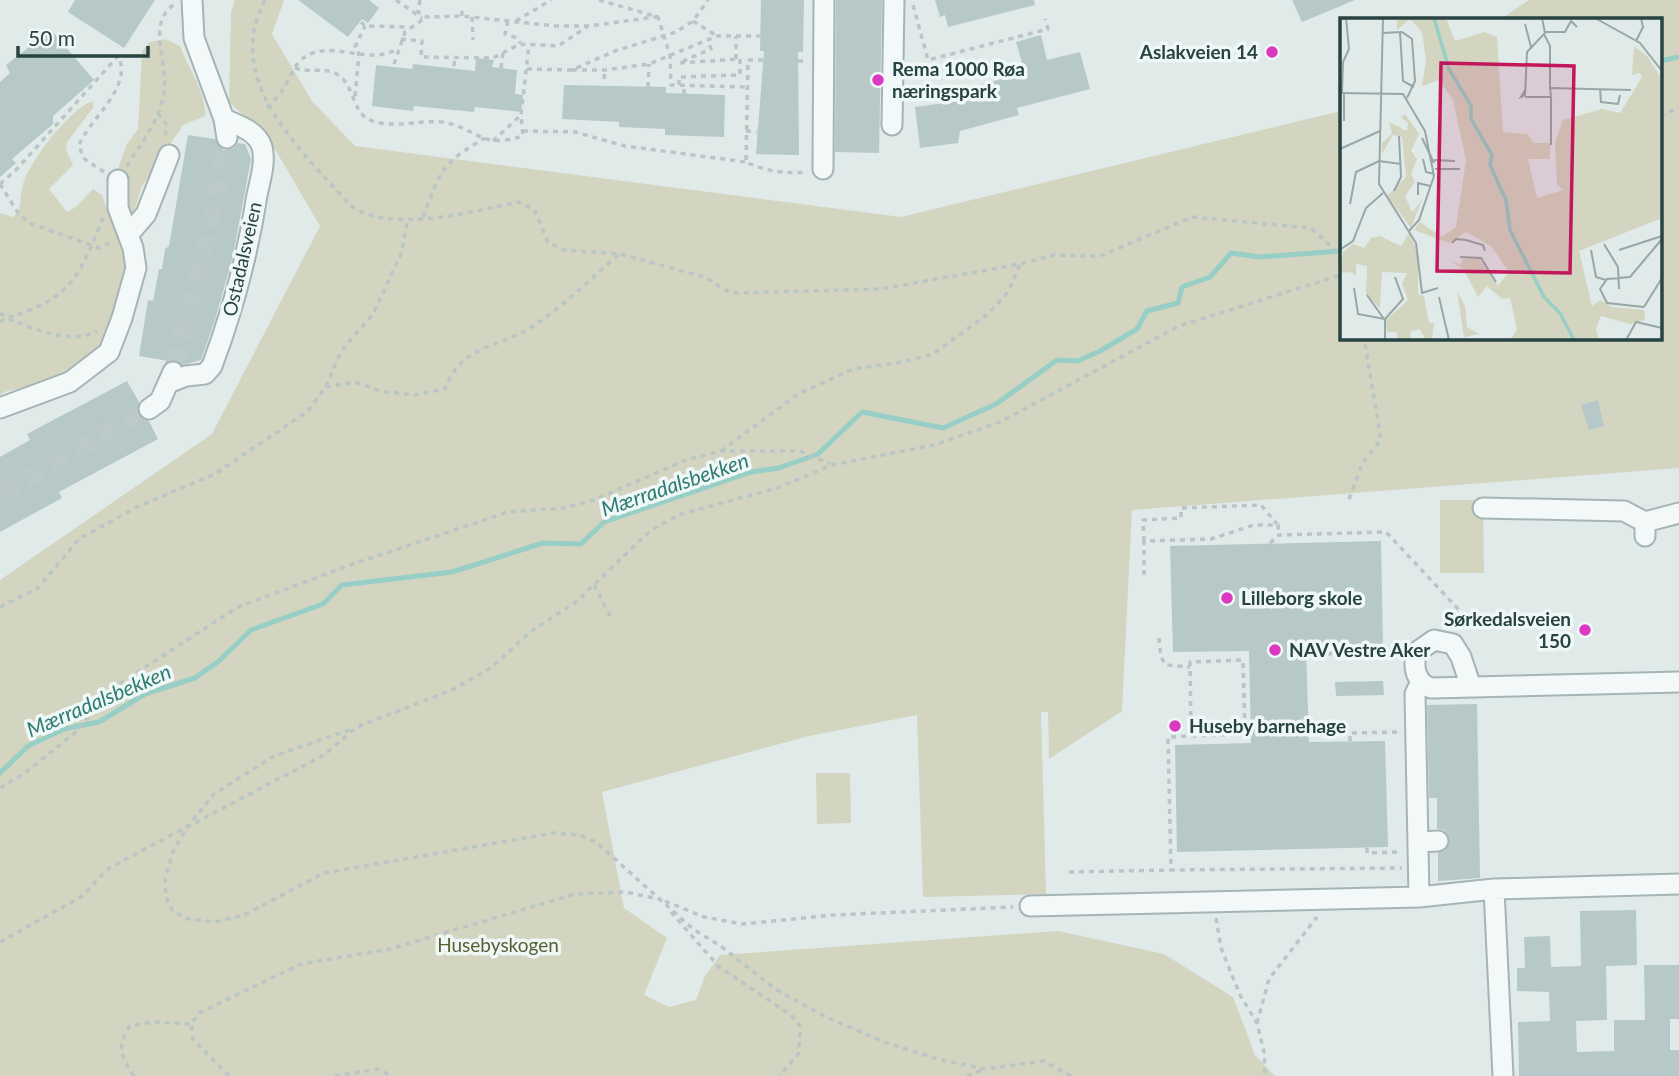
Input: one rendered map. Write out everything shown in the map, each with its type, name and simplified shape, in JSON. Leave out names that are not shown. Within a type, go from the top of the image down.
[{"type":"lane","name":"Ostadalsveien","points":[[149,409],[160,401],[171,375],[205,374],[212,366],[237,293],[262,167],[261,146],[252,133],[225,129],[199,55],[191,19],[192,0]]},
{"type":"lane","points":[[823,169],[824,0]]},
{"type":"lane","points":[[892,125],[894,0]]},
{"type":"lane","points":[[128,235],[146,214],[169,155]]},
{"type":"lane","points":[[0,408],[49,391],[87,371],[108,352],[122,318],[135,268],[128,235],[118,208],[118,180]]},
{"type":"lane","points":[[1483,508],[1624,511],[1645,529],[1679,513]]},
{"type":"lane","points":[[1471,687],[1458,650],[1453,644],[1441,640],[1427,643],[1417,652],[1415,668],[1421,682],[1432,688],[1471,687],[1648,678],[1679,682]]},
{"type":"lane","points":[[1419,897],[1415,694],[1421,682]]},
{"type":"lane","points":[[1030,906],[1329,901],[1419,897],[1494,889],[1679,884]]},
{"type":"lane","points":[[1494,889],[1503,1076]]},
{"type":"path","points":[[128,235],[99,248],[29,223],[18,213],[0,183],[118,57],[122,71],[119,83],[79,145],[83,158],[118,180],[158,113],[165,79],[160,26],[169,7],[185,0]]},
{"type":"path","points":[[265,0],[255,26],[254,69],[267,108],[356,210],[367,214],[423,218],[518,202],[534,209],[548,242],[563,250],[620,254],[704,277],[731,293],[881,289],[1020,264],[1054,255],[1100,256],[1192,217],[1311,228],[1335,250],[1340,259]]},
{"type":"path","points":[[396,0],[418,18],[462,16],[589,26],[660,17]]},
{"type":"path","points":[[420,0],[418,12],[427,18]]},
{"type":"path","points":[[514,22],[551,0]]},
{"type":"path","points":[[599,0],[660,17]]},
{"type":"path","points":[[572,70],[615,51],[664,36],[693,21],[708,0]]},
{"type":"path","points":[[912,0],[928,60],[1048,29],[1045,19]]},
{"type":"path","points":[[462,6],[462,16]]},
{"type":"path","points":[[472,17],[473,40]]},
{"type":"path","points":[[660,17],[670,55],[671,85],[747,88]]},
{"type":"path","points":[[394,64],[401,39],[410,27],[427,18]]},
{"type":"path","points":[[508,21],[505,34],[517,38],[520,44]]},
{"type":"path","points":[[693,21],[717,36]]},
{"type":"path","points":[[360,22],[365,26],[379,24],[410,27]]},
{"type":"path","points":[[365,26],[355,47],[359,54],[355,97],[359,113],[374,122],[440,122],[502,143],[523,136],[521,115],[529,45]]},
{"type":"path","points":[[401,39],[422,41],[421,57],[493,58],[520,44],[558,47],[589,26]]},
{"type":"path","points":[[527,69],[605,70],[649,64],[717,36],[760,36]]},
{"type":"path","points":[[684,94],[679,77],[740,75],[736,36]]},
{"type":"path","points":[[708,40],[711,49],[679,63],[763,60]]},
{"type":"path","points":[[267,108],[282,91],[295,68],[312,53],[331,51],[382,57],[398,48]]},
{"type":"path","points":[[501,68],[503,53]]},
{"type":"path","points":[[454,66],[455,56]]},
{"type":"path","points":[[746,162],[748,60]]},
{"type":"path","points":[[798,61],[807,61]]},
{"type":"path","points":[[648,87],[649,64]]},
{"type":"path","points":[[295,68],[305,72],[328,69],[340,76],[355,97]]},
{"type":"path","points":[[604,79],[605,70]]},
{"type":"path","points":[[1662,115],[1679,107]]},
{"type":"path","points":[[158,113],[166,124],[165,151],[169,155]]},
{"type":"path","points":[[493,141],[521,115]]},
{"type":"path","points":[[523,131],[575,132],[625,146],[746,162],[757,168],[793,173],[823,169]]},
{"type":"path","points":[[746,131],[757,132]]},
{"type":"path","points":[[423,218],[442,169],[453,156],[485,138]]},
{"type":"path","points":[[0,322],[57,298],[78,271],[92,246],[105,213]]},
{"type":"path","points":[[0,607],[38,588],[79,539],[139,506],[215,474],[307,411],[325,387],[342,350],[373,314],[401,254],[408,219]]},
{"type":"path","points":[[325,387],[355,382],[381,391],[414,395],[445,389],[450,376],[467,355],[530,328],[620,254]]},
{"type":"path","points":[[720,451],[809,388],[853,369],[903,362],[933,354],[988,314],[1007,292],[1020,264]]},
{"type":"path","points":[[985,1069],[887,1043],[830,1019],[775,989],[722,947],[693,929],[596,842],[579,835],[554,833],[324,873],[244,915],[215,922],[189,919],[173,912],[166,897],[165,878],[174,849],[187,827],[214,794],[274,756],[452,690],[492,667],[530,632],[576,602],[652,530],[681,513],[777,488],[832,465],[934,445],[1000,422],[1179,326],[1340,275]]},
{"type":"path","points":[[0,313],[35,329],[86,337],[122,318]]},
{"type":"path","points":[[1349,499],[1363,463],[1381,440],[1364,340]]},
{"type":"path","points":[[0,788],[25,773],[77,732],[87,716],[113,688],[237,607],[350,565],[508,512],[563,508],[594,500],[686,460],[720,451],[800,451],[832,465]]},
{"type":"path","points":[[1144,575],[1143,520],[1181,518],[1181,508],[1261,505],[1278,524],[1279,535]]},
{"type":"path","points":[[1144,541],[1211,539],[1254,525],[1278,524]]},
{"type":"path","points":[[1270,543],[1279,535],[1386,532],[1475,627]]},
{"type":"path","points":[[594,585],[611,618]]},
{"type":"path","points":[[1159,638],[1161,657],[1166,665],[1190,667]]},
{"type":"path","points":[[1307,654],[1400,653]]},
{"type":"path","points":[[1171,870],[1168,737],[1245,734],[1243,660],[1189,662],[1191,736]]},
{"type":"path","points":[[0,942],[82,897],[108,868],[324,755],[357,727]]},
{"type":"path","points":[[1350,741],[1350,733],[1402,732]]},
{"type":"path","points":[[1367,848],[1367,853],[1420,842]]},
{"type":"path","points":[[1069,872],[1418,868]]},
{"type":"path","points":[[229,1076],[193,1039],[191,1024],[199,1013],[301,964],[390,949],[575,894],[626,892],[661,900],[704,917],[743,924],[833,915],[1030,906]]},
{"type":"path","points":[[661,900],[719,967],[791,1015],[800,1026],[799,1053],[779,1076]]},
{"type":"path","points":[[1257,1023],[1269,979],[1329,901]]},
{"type":"path","points":[[1213,902],[1221,948],[1240,995],[1257,1023],[1264,1052],[1265,1076]]},
{"type":"path","points":[[134,1076],[122,1058],[120,1046],[130,1026],[155,1022],[191,1024]]},
{"type":"path","points":[[967,1076],[985,1069],[1044,1061],[1063,1069],[1071,1076]]},
{"type":"path","points":[[335,1076],[378,1069],[391,1076]]},
{"type":"green space","name":"Husebyskogen","points":[[235,0],[284,0],[272,34],[312,101],[355,146],[901,217],[1340,111],[1340,340],[1662,340],[1662,18],[1502,18],[1529,0],[1679,0],[1679,468],[1132,510],[1122,711],[1049,759],[1048,712],[1041,712],[1046,894],[923,897],[917,715],[809,736],[602,792],[624,908],[667,938],[644,995],[669,1007],[696,1000],[705,976],[720,955],[1058,931],[1164,954],[1233,997],[1255,1055],[1275,1076],[0,1076],[0,580],[212,434],[320,226],[269,139],[229,102],[231,12]]},
{"type":"green space","points":[[165,39],[180,46],[200,90],[205,116],[183,125],[141,188],[132,220],[116,174],[127,144],[138,129],[142,52],[149,42]]},
{"type":"green space","points":[[93,101],[93,108],[67,142],[66,150],[73,165],[49,189],[67,212],[76,207],[93,189],[102,195],[129,270],[113,331],[90,360],[46,385],[7,391],[0,395],[0,213],[12,217],[18,213],[22,189],[33,163],[63,124],[84,105]]},
{"type":"green space","points":[[1440,500],[1483,500],[1484,573],[1440,573]]},
{"type":"green space","points":[[816,773],[850,773],[851,823],[817,824]]},
{"type":"building","points":[[75,0],[155,0],[124,48],[68,12]]},
{"type":"building","points":[[298,0],[369,0],[379,8],[368,23],[362,19],[348,37]]},
{"type":"building","points":[[761,0],[804,0],[803,52],[798,52],[799,155],[756,154],[764,51],[760,51]]},
{"type":"building","points":[[836,0],[882,0],[879,153],[835,152]]},
{"type":"building","points":[[935,0],[1034,0],[1035,5],[948,27],[945,15],[940,17]]},
{"type":"building","points":[[1292,0],[1355,0],[1302,22]]},
{"type":"building","points":[[51,30],[94,80],[53,116],[53,124],[12,159],[16,163],[0,177],[0,82],[10,73],[6,65]]},
{"type":"building","points":[[1041,35],[1047,60],[1080,52],[1090,89],[1017,108],[1019,115],[960,131],[958,143],[920,148],[915,107],[975,99],[971,87],[1025,73],[1016,42]]},
{"type":"building","points":[[476,58],[494,60],[492,67],[517,70],[515,94],[523,95],[521,112],[475,107],[474,112],[414,106],[413,111],[372,106],[376,65],[412,69],[413,64],[475,71]]},
{"type":"building","points":[[564,85],[666,87],[666,93],[725,95],[724,137],[665,135],[665,129],[619,127],[619,122],[562,119]]},
{"type":"building","points":[[188,135],[215,139],[223,150],[234,148],[238,143],[245,144],[251,159],[233,256],[215,320],[201,360],[187,364],[139,356],[148,300],[153,301],[159,269],[162,269],[165,249],[169,246]]},
{"type":"building","points":[[127,381],[139,402],[139,416],[149,421],[158,439],[59,492],[62,498],[0,532],[0,457],[30,440],[27,434]]},
{"type":"building","points":[[1598,400],[1604,426],[1589,430],[1581,405]]},
{"type":"building","points":[[1381,541],[1383,648],[1306,649],[1309,742],[1385,741],[1388,847],[1177,852],[1175,745],[1251,743],[1249,651],[1173,652],[1170,546]]},
{"type":"building","points":[[1383,681],[1384,695],[1336,696],[1335,682]]},
{"type":"building","points":[[1477,704],[1480,878],[1438,881],[1438,853],[1445,851],[1450,840],[1444,830],[1437,829],[1437,798],[1429,798],[1427,705]]},
{"type":"building","points":[[1636,910],[1637,965],[1606,966],[1607,1020],[1576,1021],[1577,1052],[1614,1051],[1614,1020],[1645,1020],[1644,965],[1679,965],[1679,1019],[1670,1019],[1670,1050],[1679,1050],[1679,1076],[1519,1076],[1518,1022],[1550,1021],[1549,992],[1517,991],[1517,968],[1525,968],[1524,937],[1550,936],[1551,967],[1581,966],[1580,911]]},
{"type":"waterway","name":"Mærradalsbekken","points":[[1662,61],[1679,57]]},
{"type":"waterway","name":"Mærradalsbekken","points":[[0,773],[28,746],[64,729],[99,722],[145,694],[195,678],[219,661],[251,630],[323,604],[342,585],[452,572],[543,543],[581,544],[604,522],[751,472],[779,468],[818,454],[862,412],[943,428],[996,404],[1057,360],[1078,361],[1137,329],[1147,311],[1178,303],[1182,287],[1210,277],[1231,253],[1260,257],[1340,251]]},
{"type":"tunnel","points":[[174,367],[204,252],[227,138]]},
{"type":"tunnel","points":[[0,494],[149,409]]},
{"type":"tunnel","points":[[1438,841],[1457,840]]},
{"type":"place","name":"Aslakveien 14","points":[[1272,52]]},
{"type":"place","name":"Rema 1000 Røa næringspark","points":[[878,80]]},
{"type":"place","name":"Lilleborg skole","points":[[1227,598]]},
{"type":"place","name":"Sørkedalsveien 150","points":[[1585,630]]},
{"type":"place","name":"NAV Vestre Aker","points":[[1275,650]]},
{"type":"place","name":"Huseby barnehage","points":[[1175,726]]}]
